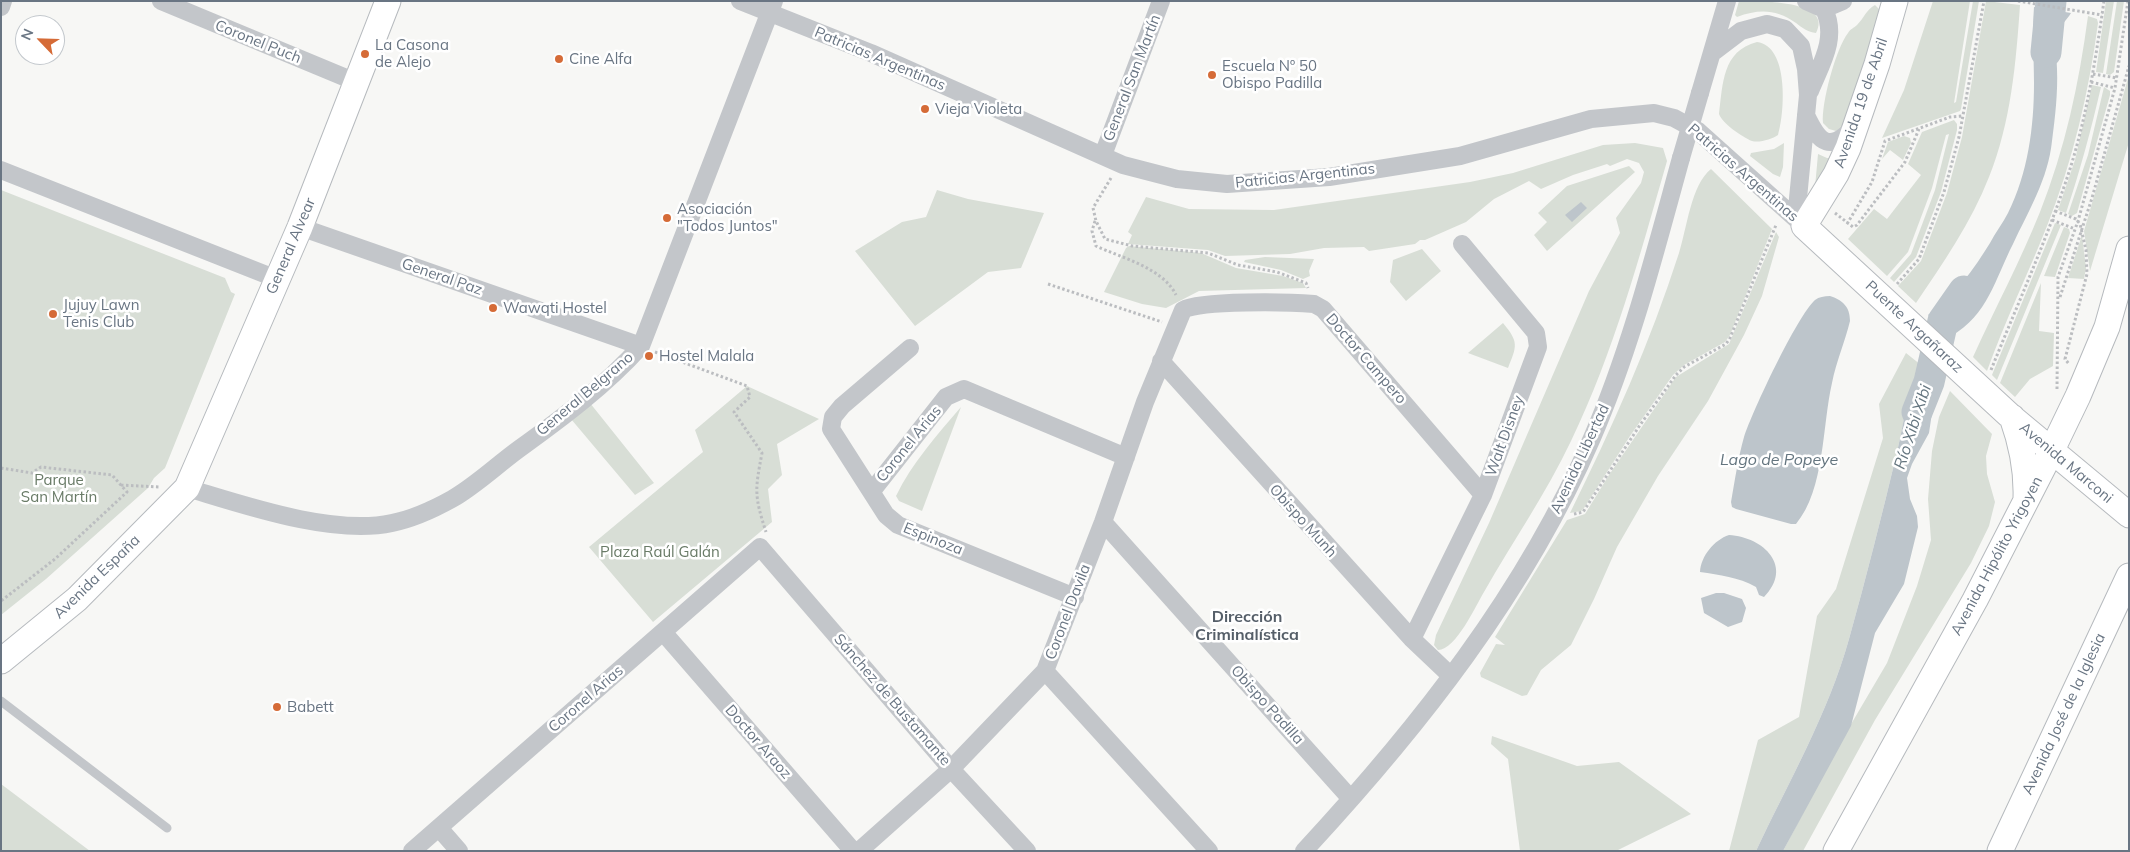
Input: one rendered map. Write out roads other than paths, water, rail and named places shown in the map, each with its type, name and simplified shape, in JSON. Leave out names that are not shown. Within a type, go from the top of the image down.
[{"type":"main road","name":"General Alvear","points":[[188,488],[300,227],[388,1]]},
{"type":"main road","name":"Avenida 19 de Abril","points":[[1800,223],[1836,174],[1856,124],[1895,1]]},
{"type":"main road","name":"Patricias Argentinas","points":[[1800,223],[1823,243]]},
{"type":"main road","name":"Puente Argañaraz","points":[[1823,243],[2008,414]]},
{"type":"main road","name":"Avenida Hipólito Yrigoyen","points":[[1836,851],[1970,608],[2051,452],[2107,327],[2129,249]]},
{"type":"main road","name":"Avenida Marconi","points":[[2008,414],[2051,452],[2129,515]]},
{"type":"main road","points":[[2008,414],[2025,459],[2027,475],[2026,501]]},
{"type":"main road","name":"Avenida España","points":[[1,661],[77,599],[188,488]]},
{"type":"main road","name":"Avenida José de la Iglesia","points":[[2000,851],[2129,576]]},
{"type":"street","points":[[1,7],[3,1]]},
{"type":"street","name":"Coronel Puch","points":[[161,1],[356,82]]},
{"type":"street","name":"Patricias Argentinas","points":[[740,1],[772,7],[1123,165],[1194,182],[1236,184],[1298,180],[1460,156],[1590,119],[1654,113],[1679,121],[1698,131],[1800,223]]},
{"type":"street","name":"General San Martín","points":[[1103,155],[1161,1]]},
{"type":"street","name":"Avenida Libertad","points":[[1304,851],[1351,800],[1451,676],[1487,628],[1540,540],[1572,482],[1592,438],[1627,347],[1727,1]]},
{"type":"street","points":[[1806,1],[1824,9],[1831,28],[1830,42],[1808,95]]},
{"type":"street","points":[[1824,9],[1843,1]]},
{"type":"street","name":"General Belgrano","points":[[188,488],[259,510],[306,520],[359,526],[391,523],[416,515],[453,498],[565,416],[624,365],[641,346],[772,7]]},
{"type":"street","points":[[1712,53],[1749,27],[1767,24],[1786,29],[1801,46],[1806,69],[1808,95],[1800,223]]},
{"type":"street","points":[[1806,114],[1814,132],[1825,140],[1834,143],[1841,140],[1856,124]]},
{"type":"street","points":[[1,170],[278,280]]},
{"type":"street","name":"General Paz","points":[[300,227],[641,346]]},
{"type":"street","name":"Walt Disney","points":[[1412,639],[1483,495],[1538,348],[1536,333],[1462,244]]},
{"type":"street","name":"Doctor Campero","points":[[1183,310],[1192,305],[1314,304],[1322,309],[1483,495]]},
{"type":"street","name":"Coronel Davila","points":[[859,851],[951,769],[1046,671],[1161,362],[1183,310]]},
{"type":"street","name":"Espinoza","points":[[910,348],[842,406],[833,417],[831,429],[886,515],[898,525],[1075,597]]},
{"type":"street","name":"Obispo Munh","points":[[1161,362],[1412,639],[1451,676]]},
{"type":"street","name":"Coronel Arias","points":[[872,491],[946,397],[964,389],[1126,457]]},
{"type":"street","name":"Obispo Padilla","points":[[1103,522],[1351,800]]},
{"type":"street","name":"Coronel Arias","points":[[412,851],[663,632],[764,541]]},
{"type":"street","name":"Sánchez de Bustamante","points":[[764,541],[951,769],[1027,851]]},
{"type":"street","name":"Doctor Araoz","points":[[663,632],[853,851]]},
{"type":"street","points":[[1046,671],[1209,851]]},
{"type":"street","points":[[439,828],[459,851]]},
{"type":"lane","points":[[1,702],[167,828]]},
{"type":"water","points":[[2034,7],[2071,13],[2059,29],[2056,42],[2056,105],[2050,155],[2037,194],[1989,295],[1974,318],[1951,336],[1928,315],[1955,291],[1984,253],[2008,213],[2025,166],[2029,150],[2034,100]]},
{"type":"water","points":[[1581,202],[1587,208],[1572,222],[1565,215]]},
{"type":"water","name":"Lago de Popeye","points":[[1830,296],[1844,304],[1849,311],[1850,321],[1832,383],[1817,475],[1805,510],[1796,524],[1791,524],[1736,509],[1732,507],[1731,502],[1738,461],[1744,437],[1756,407],[1776,365],[1807,309],[1815,300]]},
{"type":"water","points":[[1921,365],[1937,379],[1929,433],[1912,464],[1907,478],[1910,499],[1917,516],[1918,527],[1904,584],[1875,633],[1851,726],[1783,851],[1756,851],[1819,721],[1840,667],[1874,546],[1909,397]]},
{"type":"water","points":[[1729,535],[1753,541],[1771,556],[1775,565],[1776,575],[1773,586],[1764,597],[1759,595],[1756,587],[1742,581],[1700,572],[1703,560],[1709,549],[1723,537]]},
{"type":"water","points":[[1716,593],[1724,593],[1742,599],[1746,608],[1742,622],[1728,627],[1704,613],[1701,598]]},
{"type":"waterway","name":"Río Xibi Xibi","points":[[2046,52],[2051,1]]},
{"type":"waterway","name":"Río Xibi Xibi","points":[[1917,412],[1929,382],[1943,321],[1964,291]]},
{"type":"place","name":"La Casona de Alejo","points":[[365,54]]},
{"type":"place","name":"Cine Alfa","points":[[559,59]]},
{"type":"place","name":"Escuela Nº 50 Obispo Padilla","points":[[1212,75]]},
{"type":"place","name":"Vieja Violeta","points":[[925,109]]},
{"type":"place","name":"Asociación \"Todos Juntos\"","points":[[667,218]]},
{"type":"place","name":"Wawqti Hostel","points":[[493,308]]},
{"type":"place","name":"Jujuy Lawn Tenis Club","points":[[53,314]]},
{"type":"place","name":"Hostel Malala","points":[[649,356]]},
{"type":"place","name":"Babett","points":[[277,707]]},
{"type":"district","name":"Dirección Criminalística","points":[[1247,626]]},
{"type":"park label","name":"Parque San Martín","points":[[59,488]]},
{"type":"park label","name":"Plaza Raúl Galán","points":[[660,552]]}]
